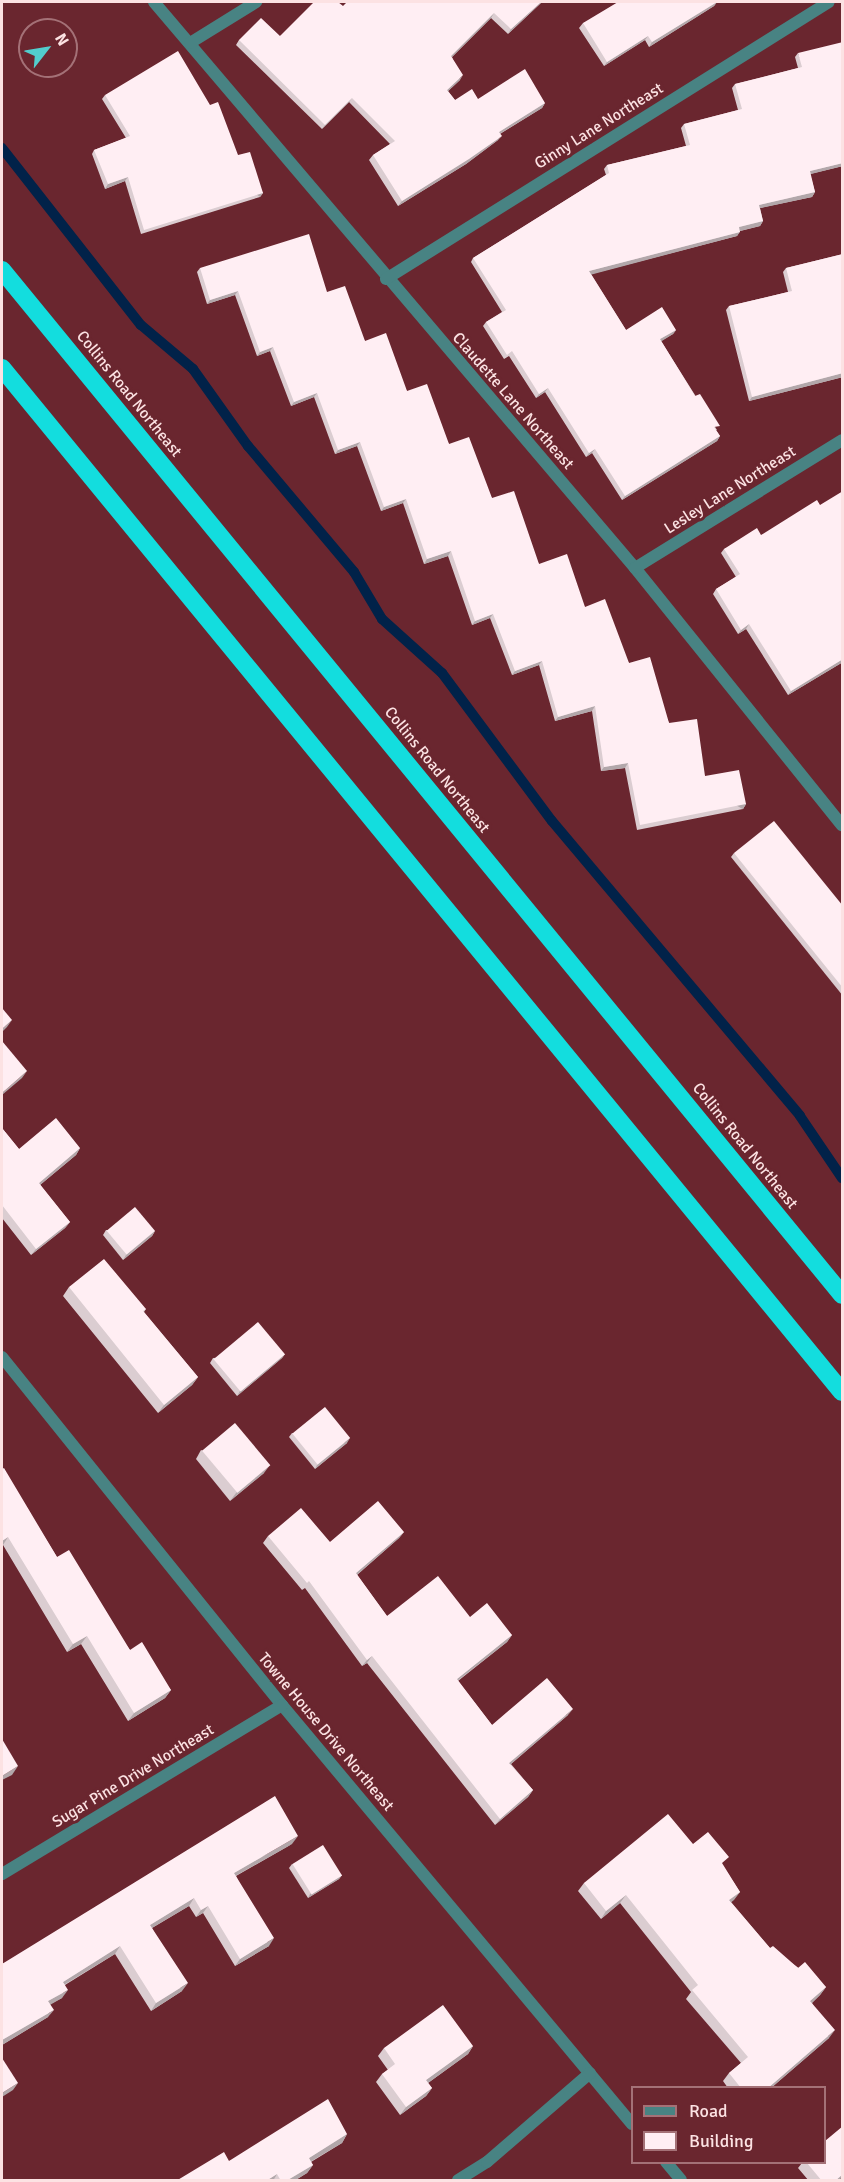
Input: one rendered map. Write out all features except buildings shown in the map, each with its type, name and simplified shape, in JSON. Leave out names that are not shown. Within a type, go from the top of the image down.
[{"type":"highway","name":"Collins Road Northeast","points":[[2,270],[843,1295]]},
{"type":"highway","points":[[2,368],[843,1392]]},
{"type":"street","name":"Claudette Lane Northeast","points":[[154,2],[386,279],[635,568],[843,825]]},
{"type":"street","points":[[190,43],[256,2]]},
{"type":"street","name":"Ginny Lane Northeast","points":[[386,279],[829,2]]},
{"type":"street","name":"Lesley Lane Northeast","points":[[635,568],[843,440]]},
{"type":"street","name":"Towne House Drive Northeast","points":[[2,1356],[282,1705],[631,2122]]},
{"type":"street","name":"Sugar Pine Drive Northeast","points":[[2,1875],[282,1705]]},
{"type":"street","points":[[458,2181],[487,2162],[590,2073]]},
{"type":"street","points":[[667,2164],[681,2181]]},
{"type":"waterway","points":[[2,148],[141,325],[193,369],[248,446],[354,572],[382,619],[442,673],[552,821],[800,1116],[842,1178]]}]
